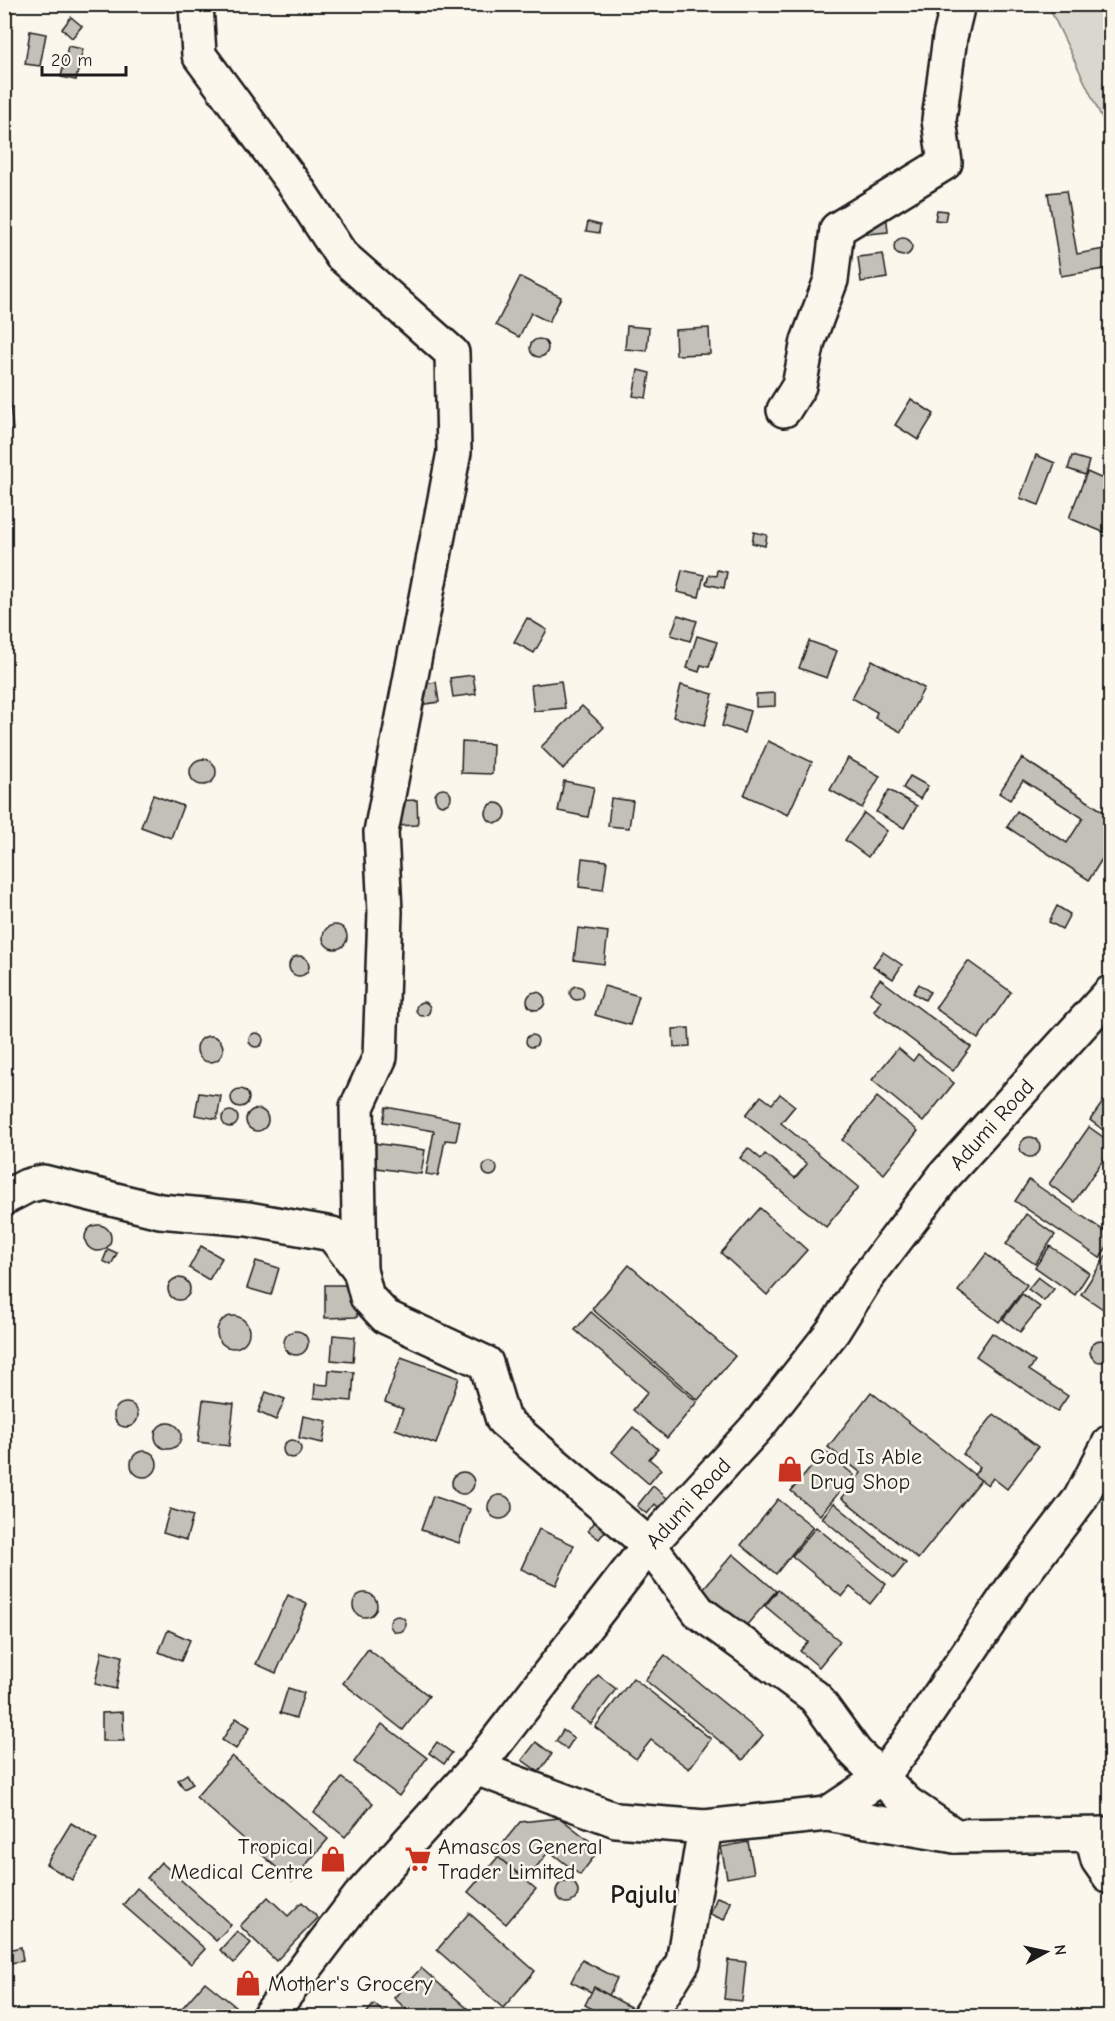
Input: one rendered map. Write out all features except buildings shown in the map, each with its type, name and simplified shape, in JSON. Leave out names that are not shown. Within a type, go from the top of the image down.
[{"type":"street","points":[[195,4],[199,55],[297,188],[341,255],[452,353],[454,452],[381,832],[385,912],[380,1058],[357,1107],[360,1270],[367,1297],[386,1317],[486,1363],[503,1420],[649,1545],[699,1612],[815,1698],[855,1752],[881,1778],[908,1804],[954,1836]]},
{"type":"street","points":[[784,410],[799,386],[808,341],[831,280],[837,229],[945,163],[939,120],[950,37],[958,4]]},
{"type":"street","name":"Adumi Road","points":[[269,2016],[360,1896],[476,1768],[649,1545],[758,1426],[833,1331],[865,1280],[945,1175],[1110,993]]},
{"type":"street","points":[[4,1198],[27,1186],[43,1182],[160,1211],[248,1219],[332,1234],[360,1270]]},
{"type":"street","points":[[827,1814],[881,1778],[906,1745],[1013,1587],[1080,1499],[1110,1442]]},
{"type":"street","points":[[476,1768],[616,1820],[705,1827],[827,1814],[954,1836],[1101,1835],[1098,1860],[1110,1876]]},
{"type":"street","points":[[649,2016],[683,1962],[705,1827]]},
{"type":"shaded area","points":[[1066,4],[1110,5],[1110,135],[1049,7]]},
{"type":"place","name":"God Is Able Drug Shop","points":[[790,1469]]},
{"type":"place","name":"Tropical Medical Centre","points":[[333,1859]]},
{"type":"place","name":"Amascos General Trader Limited","points":[[418,1859]]},
{"type":"place","name":"Mother's Grocery","points":[[248,1983]]},
{"type":"district","name":"Pajulu","points":[[644,1894]]}]
